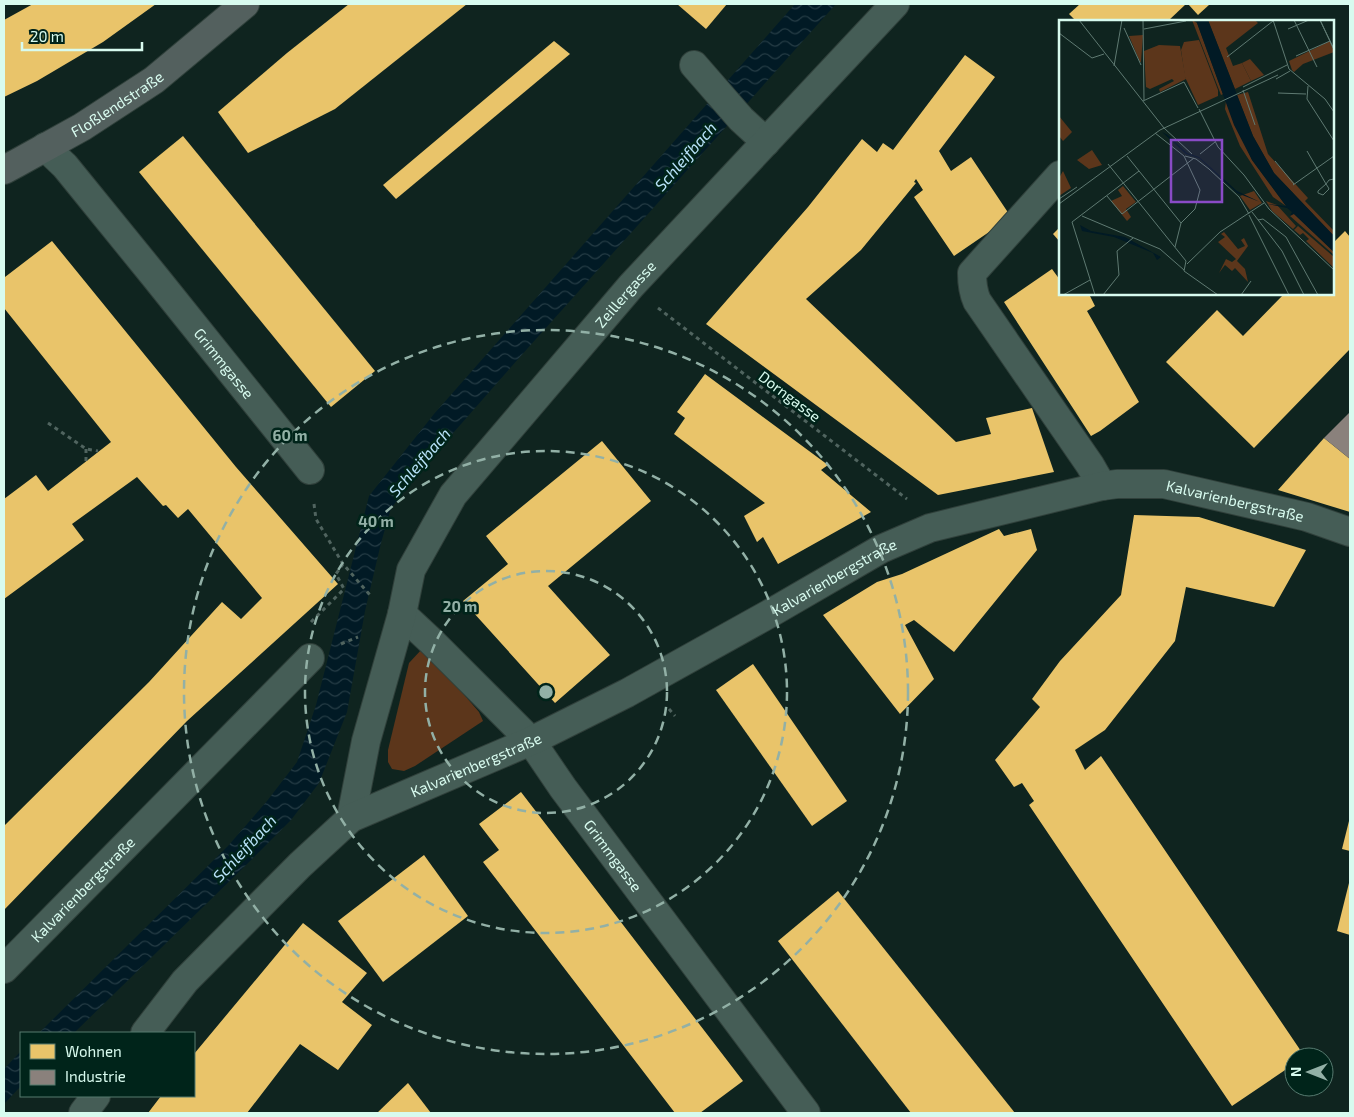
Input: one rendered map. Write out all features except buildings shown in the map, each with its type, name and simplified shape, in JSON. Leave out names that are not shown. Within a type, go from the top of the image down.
[{"type":"main road","name":"Floßlendstraße","points":[[4,170],[82,127],[154,80],[245,4]]},
{"type":"street","name":"Zeillergasse","points":[[402,614],[411,570],[453,495],[631,286],[895,4]]},
{"type":"street","points":[[694,65],[741,119],[766,142]]},
{"type":"street","name":"Grimmgasse","points":[[46,148],[65,166],[144,262],[310,470]]},
{"type":"street","points":[[1059,176],[972,273],[973,292],[977,301],[1090,465],[1102,486]]},
{"type":"street","name":"Kalvarienbergstraße","points":[[146,1032],[185,981],[300,865],[351,818],[531,741],[627,693],[770,614],[881,549],[930,528],[1102,486],[1117,484],[1164,484],[1307,516],[1350,532]]},
{"type":"street","name":"Grimmgasse","points":[[402,614],[531,741],[563,788],[806,1113]]},
{"type":"street","points":[[351,818],[366,741],[402,614]]},
{"type":"street","name":"Kalvarienbergstraße","points":[[4,969],[310,658]]},
{"type":"street","points":[[83,1113],[95,1097]]},
{"type":"path","name":"Dorngasse","points":[[631,286],[915,505],[930,528]]},
{"type":"path","points":[[48,423],[86,449],[98,452]]},
{"type":"path","points":[[86,449],[86,461]]},
{"type":"path","points":[[310,470],[316,519],[343,564],[371,597]]},
{"type":"path","points":[[310,658],[308,626],[344,589],[336,574],[343,564]]},
{"type":"path","points":[[339,645],[365,634]]},
{"type":"shaded area","points":[[422,649],[429,654],[479,712],[483,721],[415,766],[404,771],[392,769],[388,762],[388,750],[409,663]]},
{"type":"water","name":"Schleifbach","points":[[795,4],[836,4],[527,349],[454,432],[391,508],[365,611],[347,712],[319,783],[291,820],[75,1032],[40,1032],[228,846],[267,801],[297,762],[316,705],[369,496],[434,414]]},
{"type":"water","points":[[20,1052],[20,1087],[4,1104],[4,1069]]}]
